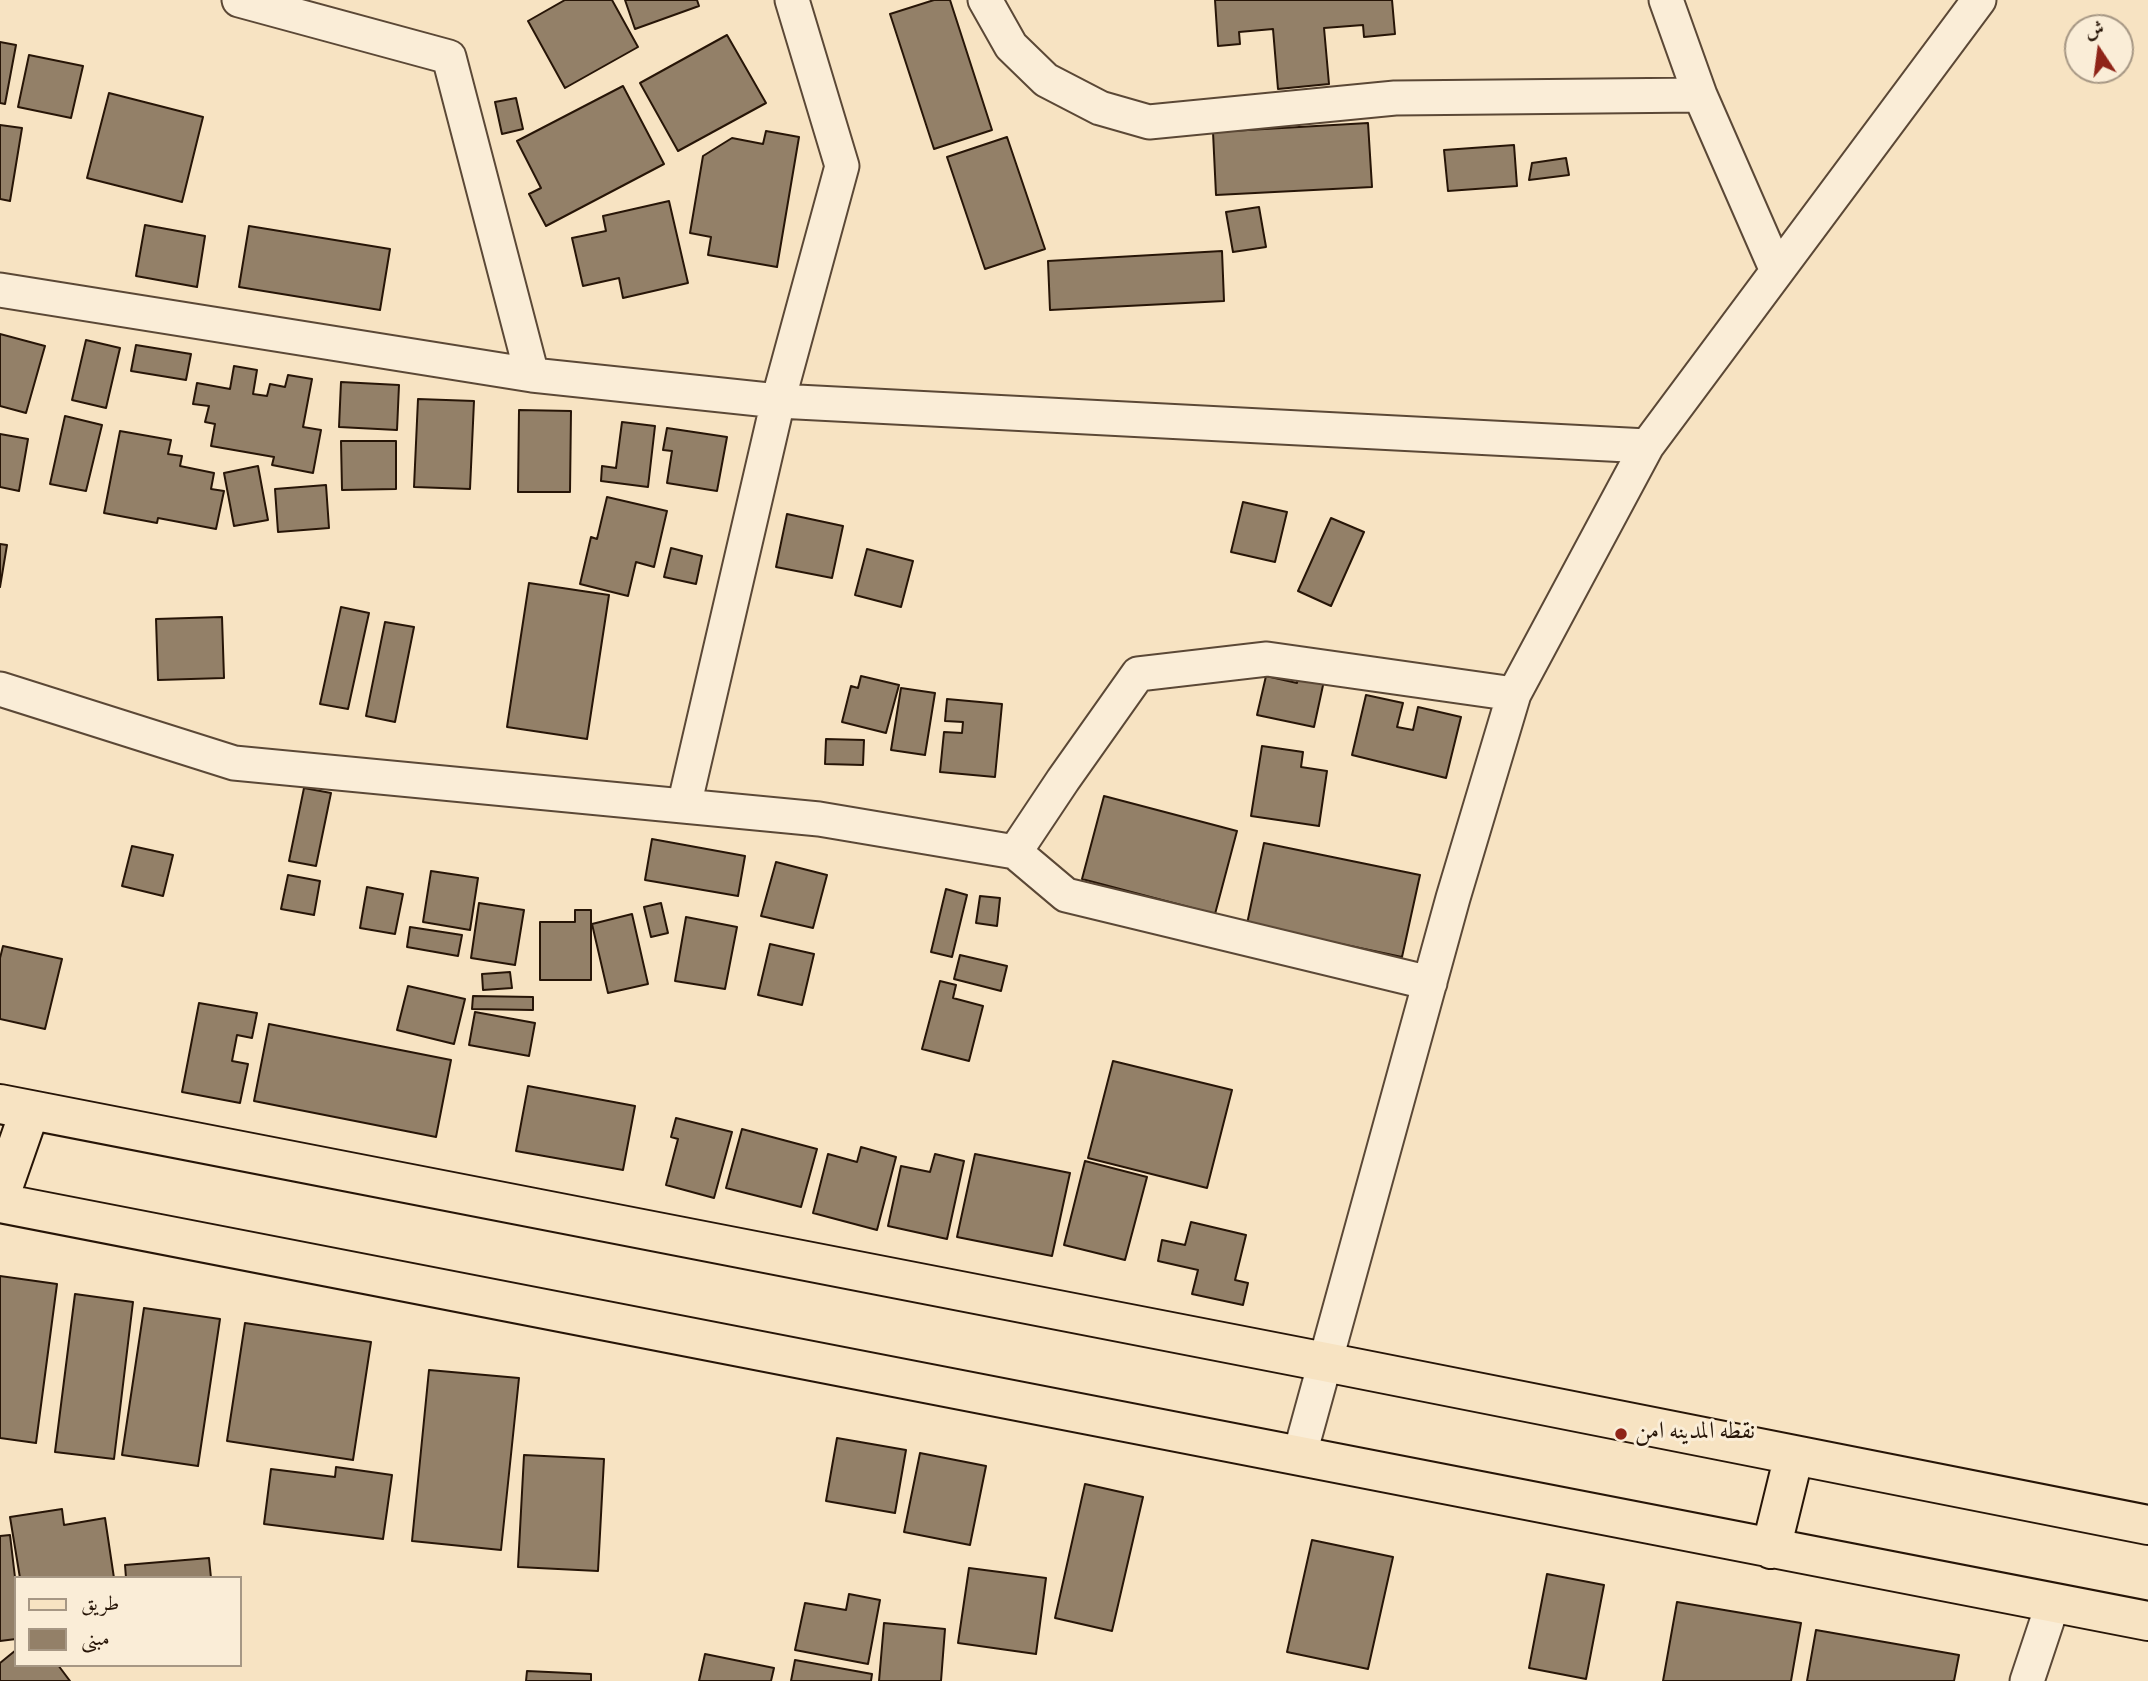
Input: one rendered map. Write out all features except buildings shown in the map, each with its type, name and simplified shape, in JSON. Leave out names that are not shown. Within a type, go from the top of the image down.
[{"type":"main road","points":[[0,1196],[15,1107],[2148,1525]]},
{"type":"main road","points":[[0,1202],[2148,1621]]},
{"type":"main road","points":[[1771,1549],[1794,1455]]},
{"type":"street","points":[[239,0],[449,57],[532,375]]},
{"type":"street","points":[[684,806],[778,401],[842,166],[792,0]]},
{"type":"street","points":[[985,0],[1010,46],[1046,80],[1100,108],[1149,122],[1395,98],[1700,95]]},
{"type":"street","points":[[1666,0],[1700,95],[1777,271]]},
{"type":"street","points":[[1300,1457],[1430,983],[1514,694],[1647,446],[1979,0]]},
{"type":"street","points":[[0,290],[532,375],[778,401],[1647,446]]},
{"type":"street","points":[[1015,852],[1138,674],[1267,659],[1514,694]]},
{"type":"street","points":[[0,689],[234,762],[818,819],[1015,852],[1066,895],[1430,983]]},
{"type":"street","points":[[2027,1681],[2053,1603]]},
{"type":"place","name":"نقطه المدينه امن","points":[[1621,1434]]}]
